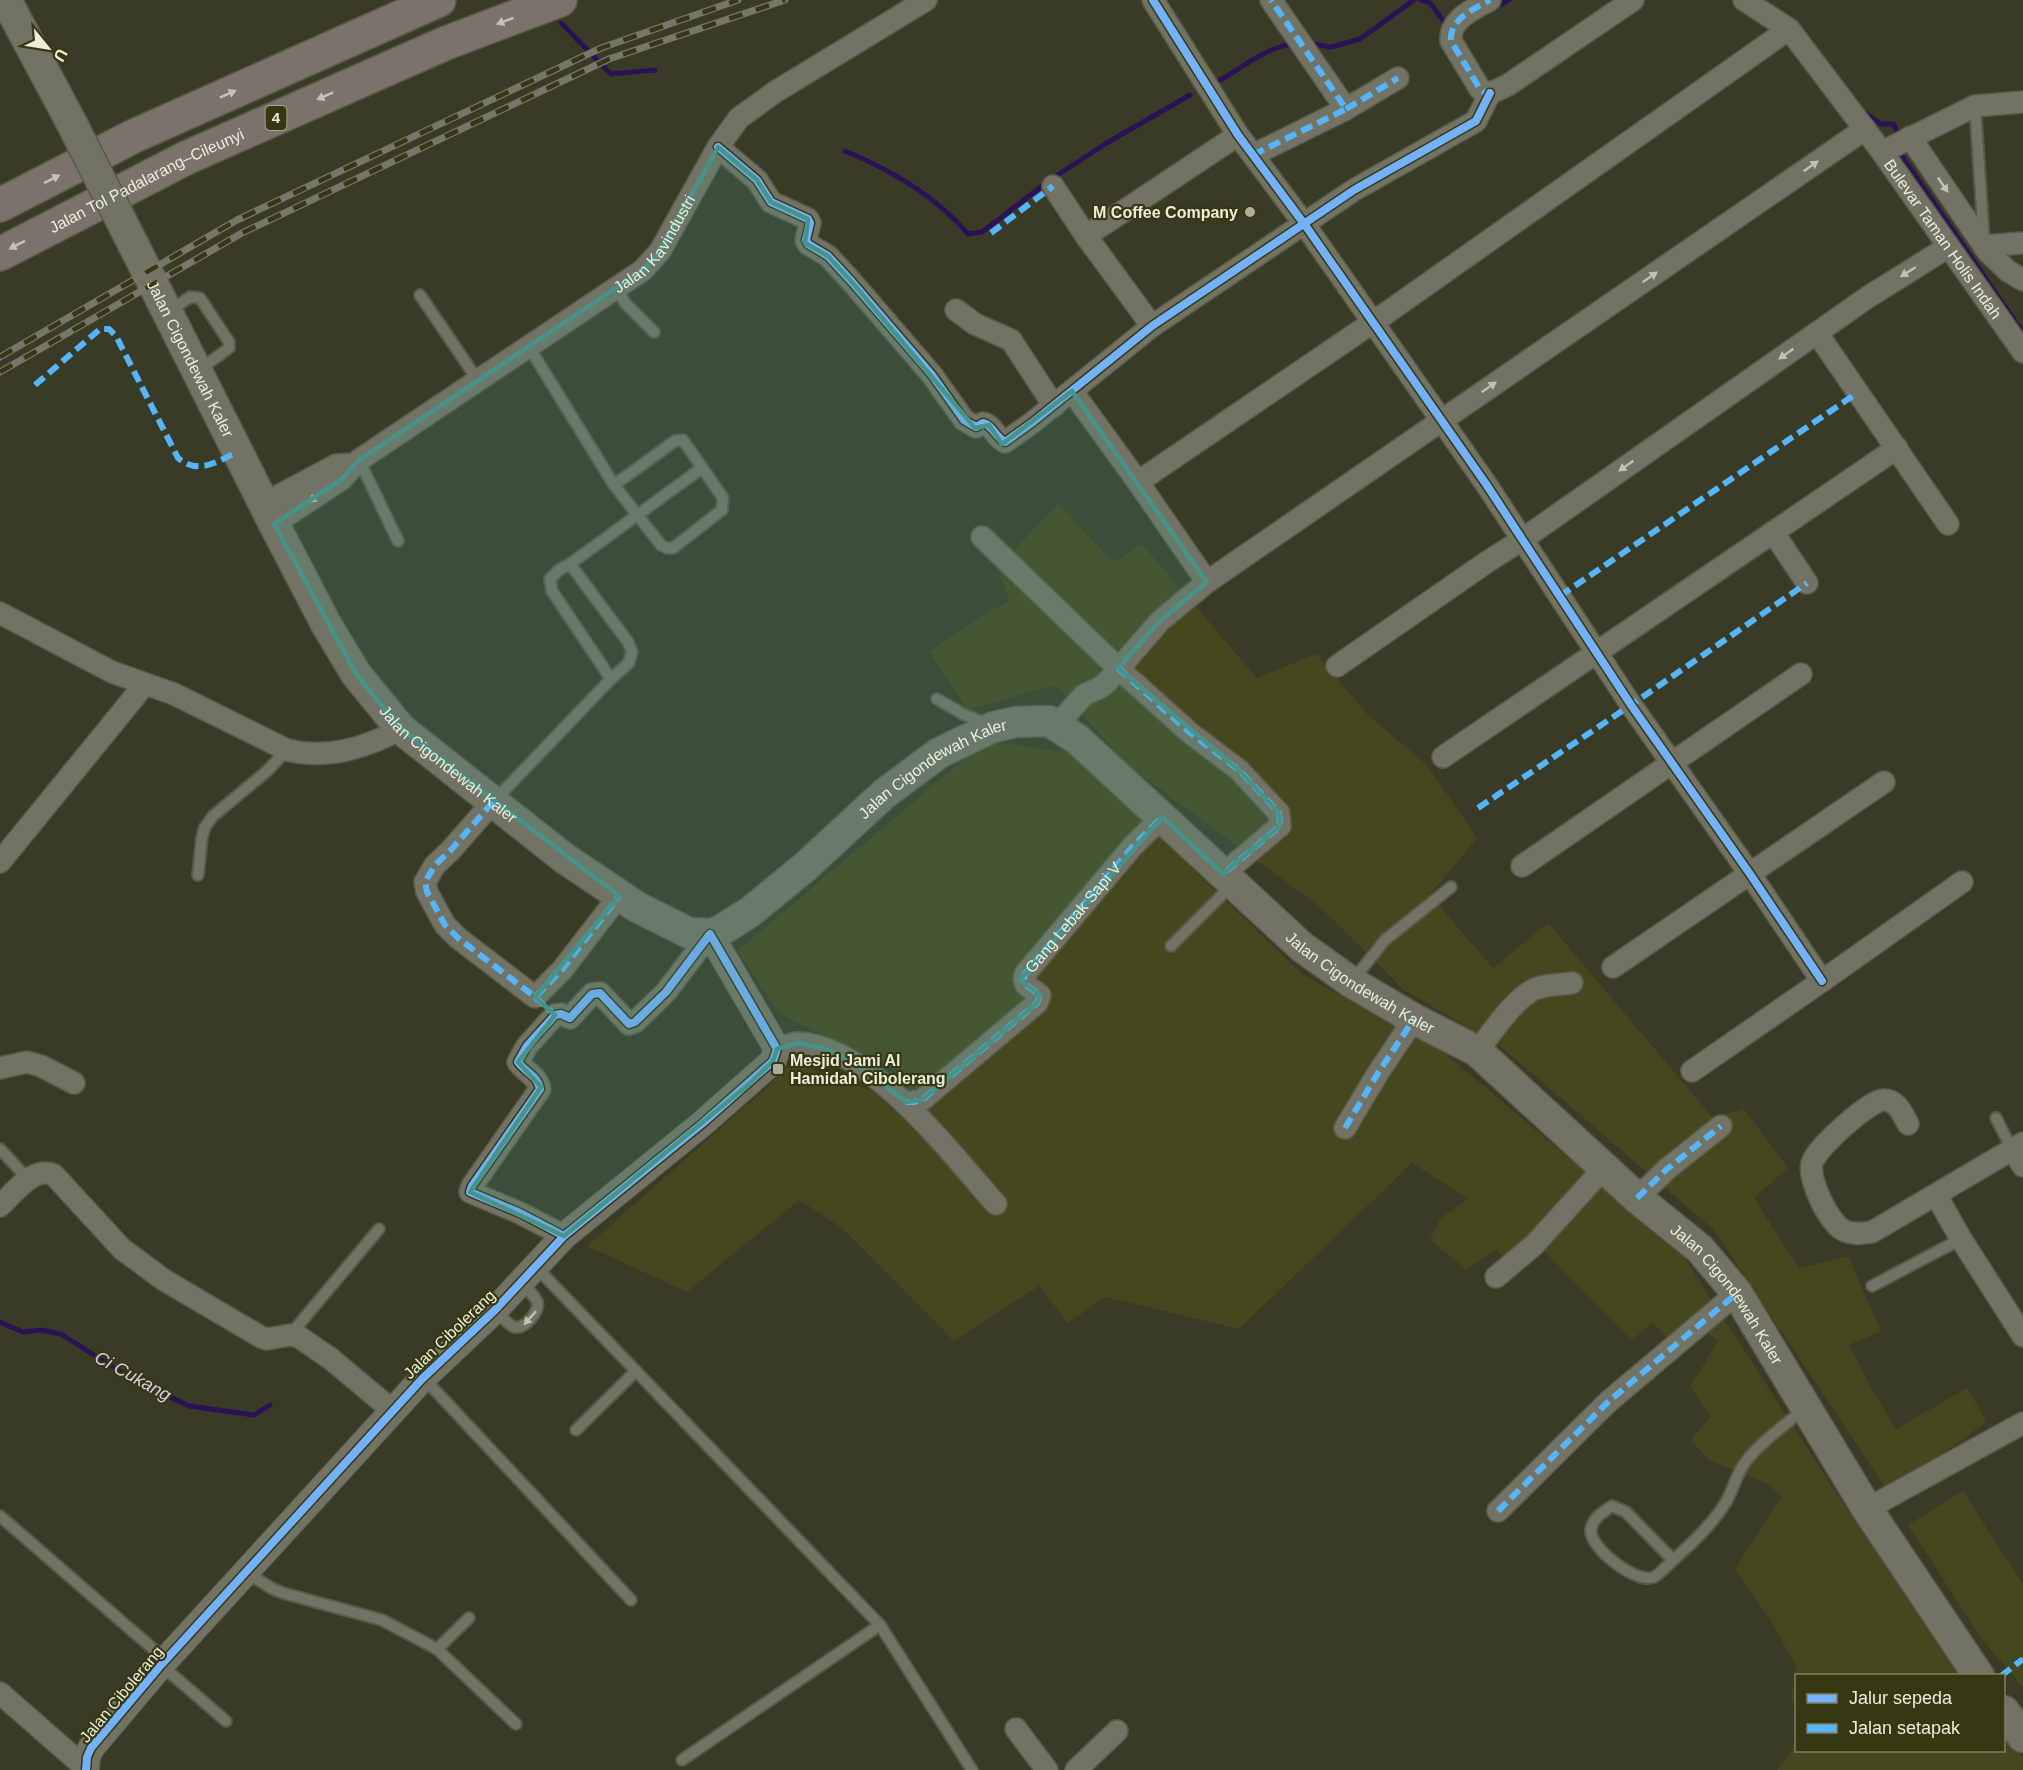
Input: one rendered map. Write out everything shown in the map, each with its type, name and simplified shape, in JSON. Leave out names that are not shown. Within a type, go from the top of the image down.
[{"type":"highway","points":[[0,205],[134,136],[439,0]]},
{"type":"highway","name":"Jalan Tol Padalarang–Cileunyi","points":[[0,254],[186,158],[446,43],[560,0]]},
{"type":"main road","name":"Jalan Cigondewah Kaler","points":[[6,0],[70,120],[268,514],[326,624],[356,674],[401,729],[564,858],[619,896],[689,933],[710,934],[730,926],[750,912],[805,867],[884,794],[939,753],[993,726],[1041,720],[1057,724],[1077,739],[1302,947],[1351,982],[1414,1019],[1477,1051],[1636,1198],[1700,1249],[1737,1293],[1867,1509],[1978,1674]]},
{"type":"main road","points":[[2005,1712],[2023,1737]]},
{"type":"street","name":"Jalan Kavindustri","points":[[268,514],[342,479],[356,462],[643,270],[660,251],[718,147],[739,118],[775,92],[926,0]]},
{"type":"street","points":[[1153,0],[1238,135],[1305,225],[1441,420],[1671,762],[1822,981]]},
{"type":"street","points":[[1271,0],[1346,109]]},
{"type":"street","points":[[1485,1],[1462,15],[1450,35],[1451,41],[1480,89],[1485,93],[1490,93],[1508,86],[1633,0]]},
{"type":"street","points":[[1744,0],[1789,29],[1881,152]]},
{"type":"street","points":[[1138,482],[1372,323],[1789,29]]},
{"type":"street","points":[[1253,155],[1346,109],[1398,78]]},
{"type":"street","points":[[718,147],[757,180],[771,202],[808,219],[810,225],[806,240],[808,244],[828,256],[852,282],[932,375],[964,420],[976,428],[983,423],[990,425],[998,437],[1005,442],[1054,406],[1152,326],[1354,190],[1476,121],[1490,93]]},
{"type":"street","points":[[1975,106],[2023,102]]},
{"type":"street","name":"Bulevar Taman Holis Indah","points":[[1975,106],[1881,152],[2023,352]]},
{"type":"street","points":[[1057,724],[1084,695],[1101,687],[1160,621],[1207,582],[1865,129]]},
{"type":"street","points":[[1086,236],[1238,135]]},
{"type":"street","name":"Bulevar Taman Holis Indah","points":[[1910,137],[1984,246],[1999,264],[2023,280]]},
{"type":"street","points":[[1053,186],[1086,236],[1152,326]]},
{"type":"street","points":[[1984,246],[2023,243]]},
{"type":"street","points":[[1337,666],[1868,297],[1948,247]]},
{"type":"street","points":[[956,310],[975,324],[1011,340],[1054,406]]},
{"type":"street","points":[[1817,333],[1948,524]]},
{"type":"street","points":[[1072,391],[1207,582]]},
{"type":"street","points":[[1443,757],[1897,448]]},
{"type":"street","points":[[1773,532],[1807,583]]},
{"type":"street","points":[[982,537],[1118,668],[1189,732],[1239,770],[1279,813],[1280,826],[1228,879]]},
{"type":"street","points":[[0,613],[112,672],[174,694],[287,750],[304,754],[336,753],[380,740],[401,729]]},
{"type":"street","points":[[1522,866],[1801,674]]},
{"type":"street","points":[[0,862],[145,684]]},
{"type":"street","points":[[1613,967],[1884,782]]},
{"type":"street","points":[[493,802],[450,851],[435,864],[425,882],[427,892],[445,925],[458,938],[555,1015]]},
{"type":"street","name":"Gang Lebak Sapi V","points":[[906,1102],[921,1100],[1037,1003],[1040,995],[1026,985],[1025,975],[1132,847],[1162,817]]},
{"type":"street","points":[[1692,1071],[1962,882]]},
{"type":"street","points":[[535,997],[562,970],[619,896]]},
{"type":"street","points":[[564,1236],[520,1213],[470,1192],[540,1089],[533,1076],[518,1062],[527,1047],[555,1015],[561,1014],[570,1018],[596,992],[600,993],[626,1022],[632,1024],[666,992],[710,934],[777,1049],[798,1043],[822,1048],[853,1062],[906,1102],[996,1204]]},
{"type":"street","points":[[1477,1051],[1519,1000],[1531,991],[1543,986],[1572,983]]},
{"type":"street","points":[[1346,1128],[1390,1054],[1414,1019]]},
{"type":"street","name":"Jalan Cibolerang","points":[[87,1770],[87,1757],[91,1748],[164,1663],[392,1410],[495,1310],[564,1236],[712,1116],[774,1061],[777,1049]]},
{"type":"street","points":[[0,1068],[27,1062],[41,1066],[74,1083]]},
{"type":"street","points":[[1908,1124],[1898,1106],[1891,1101],[1883,1100],[1874,1103],[1830,1137],[1820,1148],[1812,1164],[1816,1190],[1834,1223],[1843,1230],[1857,1234],[1872,1232],[1936,1195],[2019,1152]]},
{"type":"street","points":[[1636,1198],[1667,1169],[1721,1126]]},
{"type":"street","points":[[1496,1277],[1534,1245],[1604,1168]]},
{"type":"street","points":[[0,1206],[28,1179],[45,1172],[54,1175],[122,1249],[164,1280],[261,1337],[267,1339],[290,1335],[299,1337],[331,1359],[392,1410]]},
{"type":"street","points":[[1936,1195],[1961,1239],[2023,1336]]},
{"type":"street","points":[[1498,1510],[1608,1402],[1737,1293]]},
{"type":"street","points":[[1867,1509],[2023,1423]]},
{"type":"street","points":[[0,1693],[87,1770]]},
{"type":"street","points":[[1017,1729],[1047,1770]]},
{"type":"street","points":[[1076,1770],[1117,1731]]},
{"type":"lane","points":[[1975,106],[1984,246]]},
{"type":"lane","points":[[616,289],[654,332]]},
{"type":"lane","points":[[420,295],[477,379]]},
{"type":"lane","points":[[167,313],[190,297],[200,298],[229,342],[229,348],[225,352],[197,372]]},
{"type":"lane","points":[[529,347],[614,485],[661,545],[673,548],[722,510],[723,498],[683,440],[675,441],[614,485]]},
{"type":"lane","points":[[356,462],[398,542]]},
{"type":"lane","points":[[611,679],[552,591],[550,579],[559,570],[702,468]]},
{"type":"lane","points":[[493,802],[629,663],[632,652],[628,642],[570,564]]},
{"type":"lane","points":[[937,699],[963,714],[993,726]]},
{"type":"lane","points":[[198,875],[205,827],[213,816],[267,771],[287,750]]},
{"type":"lane","points":[[1171,946],[1228,879]]},
{"type":"lane","points":[[1351,982],[1385,940],[1451,887]]},
{"type":"lane","points":[[1996,1118],[2019,1152]]},
{"type":"lane","points":[[0,1149],[28,1179]]},
{"type":"lane","points":[[290,1335],[379,1229]]},
{"type":"lane","points":[[1872,1286],[1961,1239]]},
{"type":"lane","points":[[529,1274],[636,1371],[880,1625],[972,1770]]},
{"type":"lane","points":[[576,1430],[636,1371]]},
{"type":"lane","points":[[422,1379],[433,1388],[631,1600]]},
{"type":"lane","points":[[1674,1560],[1626,1512],[1612,1506],[1599,1515],[1591,1527],[1591,1536],[1601,1551],[1638,1578],[1648,1579],[1656,1576],[1674,1560],[1691,1544],[1722,1509],[1740,1470],[1752,1454],[1807,1406]]},
{"type":"lane","points":[[0,1516],[225,1721]]},
{"type":"lane","points":[[246,1572],[283,1593],[382,1620],[437,1649],[516,1724]]},
{"type":"lane","points":[[437,1649],[469,1618]]},
{"type":"lane","points":[[682,1760],[880,1625]]},
{"type":"highlighted area","points":[[718,147],[757,180],[771,202],[808,219],[805,243],[828,256],[852,282],[975,428],[989,425],[1002,444],[1072,391],[1207,582],[1160,621],[1118,668],[1239,770],[1279,813],[1280,826],[1223,874],[1162,817],[1020,980],[1040,995],[1037,1003],[922,1100],[906,1102],[853,1062],[823,1048],[798,1043],[777,1049],[773,1061],[748,1085],[564,1236],[470,1192],[541,1087],[518,1062],[555,1015],[535,997],[619,896],[401,729],[356,674],[274,524],[342,479],[359,460],[643,270],[660,251]]},
{"type":"shaded area","points":[[1058,504],[1113,562],[1142,544],[1257,678],[1316,654],[1369,716],[1427,765],[1477,838],[1430,895],[1493,968],[1548,923],[1713,1118],[1744,1109],[1788,1168],[1754,1198],[1799,1268],[1848,1256],[1881,1331],[1849,1345],[1896,1429],[1967,1388],[1987,1422],[1888,1492],[1714,1230],[1499,1045],[1404,990],[1319,906],[1125,763],[1056,685],[968,710],[929,652],[989,612],[1010,601],[997,568]]},
{"type":"shaded area","points":[[986,741],[1072,753],[1303,975],[1442,1051],[1682,1254],[1844,1505],[1962,1674],[1796,1674],[1797,1668],[1771,1621],[1735,1569],[1782,1496],[1764,1482],[1709,1460],[1691,1440],[1711,1416],[1690,1387],[1718,1341],[1702,1329],[1675,1347],[1653,1323],[1632,1340],[1539,1246],[1509,1261],[1497,1250],[1466,1269],[1430,1240],[1440,1219],[1468,1199],[1412,1163],[1239,1329],[1105,1297],[1068,1323],[1039,1286],[954,1341],[842,1228],[799,1200],[687,1292],[587,1246],[767,1087],[792,1062],[909,1104],[908,1076],[780,1014],[737,951]]},
{"type":"shaded area","points":[[1963,1491],[2023,1585],[2023,1687],[1981,1638],[1908,1525]]},
{"type":"shaded area","points":[[1795,1678],[1795,1706],[1791,1697]]},
{"type":"shaded area","points":[[2005,1732],[2023,1757],[2023,1770],[1777,1770],[1790,1753],[1795,1740],[1795,1752],[2005,1752]]},
{"type":"waterway","points":[[1307,43],[1331,47],[1360,39],[1414,0]]},
{"type":"waterway","points":[[1421,0],[1430,3],[1445,23]]},
{"type":"waterway","points":[[1494,8],[1509,0]]},
{"type":"waterway","points":[[561,23],[611,74],[655,70]]},
{"type":"waterway","points":[[1220,80],[1265,53],[1295,44]]},
{"type":"waterway","points":[[845,151],[879,166],[911,185],[941,207],[968,234],[982,232],[1050,180],[1105,144],[1190,95]]},
{"type":"waterway","points":[[1862,111],[1881,124],[1894,124],[1896,130]]},
{"type":"waterway","points":[[1901,155],[2023,333]]},
{"type":"waterway","name":"Ci Cukang","points":[[0,1322],[23,1332],[41,1330],[61,1334],[130,1378],[189,1406],[254,1415],[270,1405]]},
{"type":"railway","points":[[0,357],[237,220],[601,48],[738,0]]},
{"type":"railway","points":[[0,372],[242,233],[609,59],[785,0]]},
{"type":"marked path","points":[[1253,155],[1346,109],[1271,0]]},
{"type":"marked path","points":[[1488,96],[1490,93],[1485,93],[1480,89],[1451,41],[1451,33],[1458,21],[1490,0]]},
{"type":"marked path","points":[[1346,109],[1398,78]]},
{"type":"marked path","points":[[991,233],[1053,186]]},
{"type":"marked path","points":[[35,385],[100,329],[109,329],[116,336],[178,458],[193,466],[200,466],[215,463],[237,452]]},
{"type":"marked path","points":[[1560,596],[1857,393]]},
{"type":"marked path","points":[[1478,808],[1807,583]]},
{"type":"marked path","points":[[1118,668],[1189,732],[1239,770],[1279,813],[1280,826],[1223,874]]},
{"type":"marked path","points":[[493,802],[435,865],[425,882],[427,892],[445,925],[458,938],[535,997],[562,970],[619,896]]},
{"type":"marked path","points":[[906,1102],[922,1100],[1037,1003],[1040,995],[1026,985],[1025,974],[1132,847],[1162,817]]},
{"type":"marked path","points":[[535,997],[555,1015]]},
{"type":"marked path","points":[[1345,1128],[1414,1019]]},
{"type":"marked path","points":[[1637,1198],[1667,1169],[1721,1126]]},
{"type":"marked path","points":[[1498,1511],[1608,1402],[1737,1293]]},
{"type":"marked path","points":[[2004,1674],[2023,1659]]},
{"type":"cycle path","points":[[1153,0],[1238,135],[1305,225],[1486,484],[1631,705],[1822,981]]},
{"type":"cycle path","points":[[718,147],[757,180],[771,202],[808,219],[810,223],[806,240],[808,244],[828,256],[852,282],[932,375],[964,420],[976,427],[983,423],[986,424],[1005,442],[1152,326],[1354,190],[1476,121],[1490,93]]},
{"type":"cycle path","points":[[86,1770],[87,1757],[91,1748],[161,1665],[422,1379],[495,1310],[564,1236],[703,1123],[773,1061],[777,1049],[710,934],[666,992],[635,1022],[629,1024],[600,993],[592,994],[570,1018],[561,1014],[555,1015],[527,1046],[518,1062],[534,1077],[540,1089],[470,1192],[520,1213],[564,1236]]},
{"type":"place","name":"M Coffee Company","points":[[1250,212]]},
{"type":"place","name":"Mesjid Jami Al Hamidah Cibolerang","points":[[778,1069]]}]
